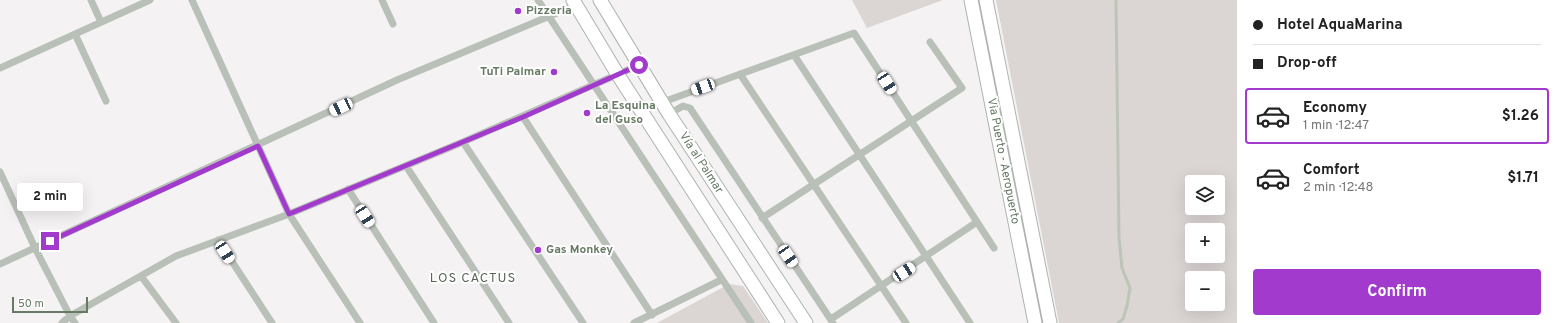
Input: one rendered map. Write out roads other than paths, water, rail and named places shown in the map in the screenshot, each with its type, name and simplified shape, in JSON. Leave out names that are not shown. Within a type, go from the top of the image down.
[{"type":"main road","name":"Vía al Palmar","points":[[600,0],[669,114],[806,323]]},
{"type":"main road","name":"Via Puerto - Aeropuerto","points":[[971,0],[1035,323]]},
{"type":"main road","name":"Via Puerto - Aeropuerto","points":[[986,0],[1050,323]]},
{"type":"main road","name":"Vía al Palmar","points":[[575,2],[618,75],[778,323]]},
{"type":"street","points":[[91,0],[101,22]]},
{"type":"street","points":[[0,68],[150,0]]},
{"type":"street","points":[[192,0],[289,214],[360,323]]},
{"type":"street","points":[[382,0],[393,24]]},
{"type":"street","points":[[538,0],[751,323]]},
{"type":"street","points":[[0,264],[258,146],[397,80],[549,16],[575,2]]},
{"type":"street","points":[[663,102],[854,33],[994,248]]},
{"type":"street","points":[[75,34],[106,101]]},
{"type":"street","points":[[762,218],[962,88],[930,42]]},
{"type":"street","points":[[794,55],[858,155],[970,323]]},
{"type":"street","points":[[62,323],[70,316],[176,256],[289,214],[406,166],[523,117],[639,65]]},
{"type":"street","points":[[740,74],[812,185],[906,323]]},
{"type":"street","points":[[669,114],[683,106],[690,108],[832,321],[881,286],[977,222]]},
{"type":"street","points":[[523,117],[652,315]]},
{"type":"street","points":[[463,142],[583,323]]},
{"type":"street","points":[[406,166],[509,323]]},
{"type":"street","points":[[0,172],[35,248],[75,323]]},
{"type":"street","points":[[348,189],[434,323]]},
{"type":"street","points":[[218,240],[272,323]]},
{"type":"street","points":[[141,276],[176,323]]},
{"type":"street","points":[[634,323],[722,280]]},
{"type":"waterway","points":[[1116,0],[1119,237],[1122,268],[1130,288],[1123,319],[1118,323]]},
{"type":"place","name":"Pizzeria","points":[[518,11]]},
{"type":"place","name":"TuTi Palmar","points":[[554,72]]},
{"type":"place","name":"La Esquina del Guso","points":[[587,113]]},
{"type":"place","name":"Gas Monkey","points":[[538,250]]},
{"type":"district","name":"LOS CACTUS","points":[[473,279]]}]
